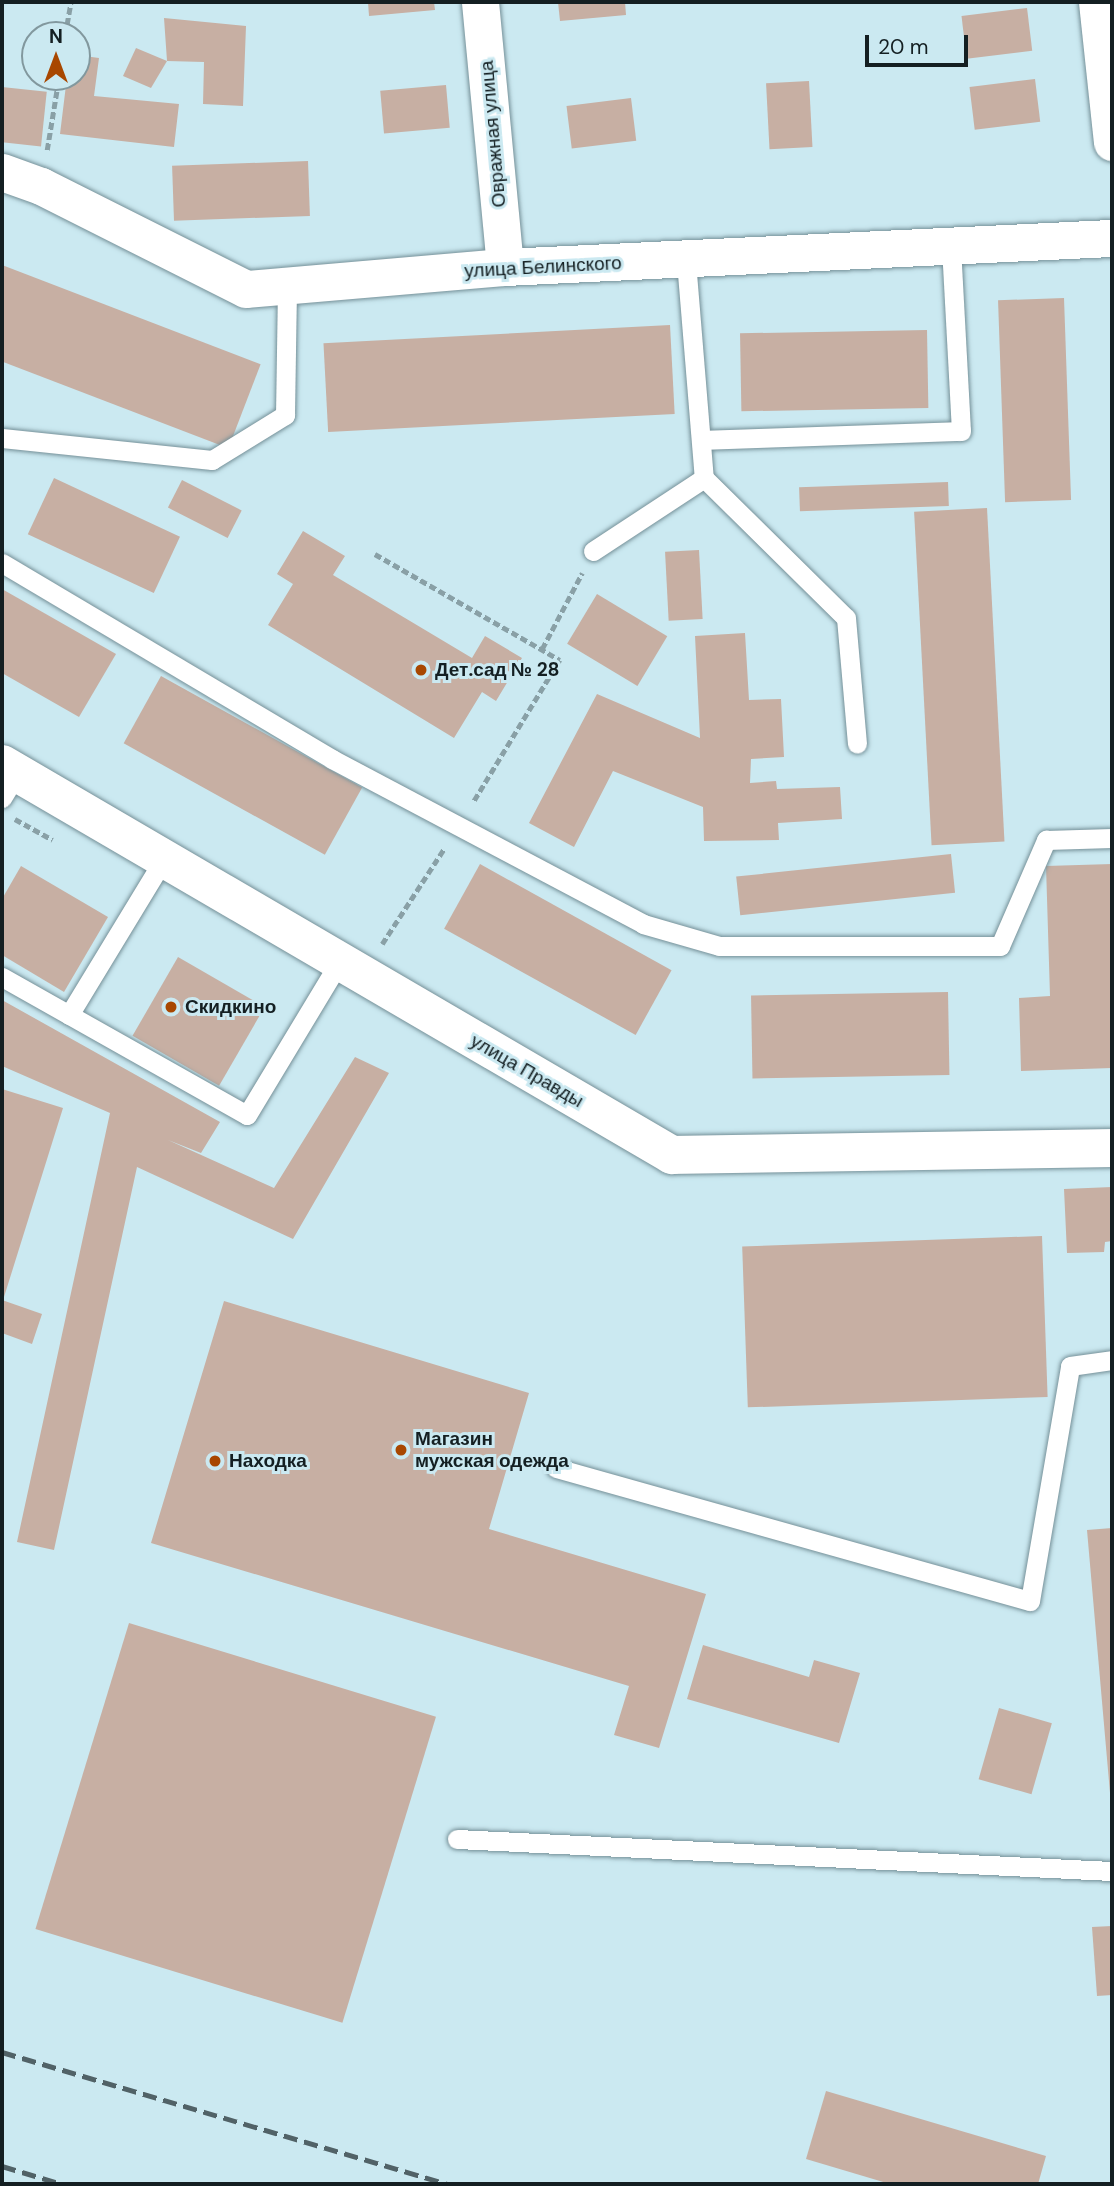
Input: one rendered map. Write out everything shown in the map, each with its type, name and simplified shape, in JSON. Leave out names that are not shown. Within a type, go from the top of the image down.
[{"type":"street","name":"Овражная улица","points":[[480,2],[505,267]]},
{"type":"street","points":[[1097,2],[1112,142]]},
{"type":"street","name":"улица Белинского","points":[[2,172],[41,186],[246,289],[505,267],[686,261],[1112,238]]},
{"type":"street","name":"улица Правды","points":[[7,778],[164,859],[672,1155],[1112,1148]]},
{"type":"lane","points":[[702,440],[961,431],[951,247]]},
{"type":"lane","points":[[686,261],[704,478],[846,618],[857,744]]},
{"type":"lane","points":[[2,438],[212,460],[285,415],[287,287]]},
{"type":"lane","points":[[593,551],[704,478]]},
{"type":"lane","points":[[2,563],[332,759],[643,924],[719,946],[1000,946],[1046,840],[1112,838]]},
{"type":"lane","points":[[69,1016],[164,859]]},
{"type":"lane","points":[[2,978],[247,1115],[351,968]]},
{"type":"lane","points":[[556,1468],[1030,1601],[1070,1366],[1112,1360]]},
{"type":"lane","points":[[457,1839],[1112,1871]]},
{"type":"path","points":[[68,21],[71,2]]},
{"type":"path","points":[[41,186],[57,91]]},
{"type":"path","points":[[542,649],[593,551]]},
{"type":"path","points":[[351,968],[459,826],[560,660],[375,554]]},
{"type":"building","points":[[368,2],[434,2],[435,10],[369,16]]},
{"type":"building","points":[[558,2],[625,2],[626,15],[560,21]]},
{"type":"building","points":[[1027,8],[1032,51],[967,59],[961,16]]},
{"type":"building","points":[[164,18],[246,26],[243,106],[203,104],[204,62],[167,61]]},
{"type":"building","points":[[136,48],[167,61],[151,88],[123,76]]},
{"type":"building","points":[[91,57],[99,58],[94,96],[179,104],[174,147],[60,134],[65,91],[91,91]]},
{"type":"building","points":[[1035,79],[1040,122],[975,130],[969,87]]},
{"type":"building","points":[[809,81],[812,147],[770,149],[766,83]]},
{"type":"building","points":[[446,85],[450,128],[384,134],[380,91]]},
{"type":"building","points":[[2,87],[47,92],[41,146],[2,142]]},
{"type":"building","points":[[631,98],[636,141],[572,149],[566,106]]},
{"type":"building","points":[[308,161],[310,216],[174,221],[172,166]]},
{"type":"building","points":[[2,265],[261,364],[228,448],[2,361]]},
{"type":"building","points":[[1064,298],[1071,500],[1005,502],[998,300]]},
{"type":"building","points":[[670,325],[675,414],[328,432],[323,343]]},
{"type":"building","points":[[927,330],[928,408],[741,411],[740,333]]},
{"type":"building","points":[[54,478],[180,537],[154,593],[28,534]]},
{"type":"building","points":[[182,480],[242,510],[228,538],[168,508]]},
{"type":"building","points":[[948,482],[949,506],[800,511],[799,487]]},
{"type":"building","points":[[987,508],[1004,842],[932,845],[914,512]]},
{"type":"building","points":[[303,531],[345,556],[333,575],[472,658],[485,636],[522,658],[496,701],[482,692],[454,738],[268,625],[293,584],[277,574]]},
{"type":"building","points":[[699,550],[703,619],[669,621],[665,552]]},
{"type":"building","points":[[2,589],[116,654],[79,717],[2,673]]},
{"type":"building","points":[[597,594],[667,636],[637,686],[567,644]]},
{"type":"building","points":[[745,633],[749,700],[781,699],[784,757],[751,759],[750,783],[776,781],[777,789],[840,787],[842,819],[778,823],[779,840],[704,841],[703,807],[613,771],[574,847],[529,823],[597,694],[700,738],[695,636]]},
{"type":"building","points":[[161,676],[362,788],[325,855],[124,743]]},
{"type":"building","points":[[951,854],[955,893],[740,915],[736,877]]},
{"type":"building","points":[[480,864],[672,970],[636,1035],[444,929]]},
{"type":"building","points":[[1112,864],[1112,1068],[1021,1071],[1019,998],[1050,996],[1046,866]]},
{"type":"building","points":[[21,866],[108,917],[64,992],[2,955],[2,899]]},
{"type":"building","points":[[178,957],[265,1007],[219,1086],[133,1036]]},
{"type":"building","points":[[948,992],[949,1075],[752,1078],[751,995]]},
{"type":"building","points":[[2,1000],[220,1122],[201,1153],[168,1140],[274,1188],[355,1057],[389,1073],[293,1239],[137,1167],[54,1550],[17,1542],[110,1113],[2,1066]]},
{"type":"building","points":[[2,1089],[63,1108],[4,1297],[2,1297]]},
{"type":"building","points":[[1112,1187],[1112,1241],[1105,1242],[1104,1252],[1067,1253],[1064,1189]]},
{"type":"building","points":[[1042,1236],[1048,1397],[748,1407],[742,1246]]},
{"type":"building","points":[[2,1300],[42,1314],[32,1344],[2,1333]]},
{"type":"building","points":[[224,1301],[529,1393],[489,1529],[706,1594],[659,1748],[614,1735],[629,1686],[151,1543]]},
{"type":"building","points":[[1112,1528],[1112,1793],[1110,1793],[1087,1530]]},
{"type":"building","points":[[129,1623],[436,1717],[342,2023],[35,1929]]},
{"type":"building","points":[[703,1645],[809,1677],[814,1660],[860,1673],[839,1743],[687,1699]]},
{"type":"building","points":[[999,1708],[1052,1723],[1031,1794],[979,1779]]},
{"type":"building","points":[[1112,1926],[1112,1995],[1097,1996],[1092,1927]]},
{"type":"building","points":[[826,2091],[1046,2156],[1038,2184],[890,2184],[806,2159]]},
{"type":"railway","points":[[2,2052],[448,2184]]},
{"type":"railway","points":[[2,2166],[62,2184]]},
{"type":"place","name":"Дет.сад № 28","points":[[421,670]]},
{"type":"place","name":"Скидкино","points":[[171,1007]]},
{"type":"place","name":"Магазин мужская одежда","points":[[401,1450]]},
{"type":"place","name":"Находка","points":[[215,1461]]}]
